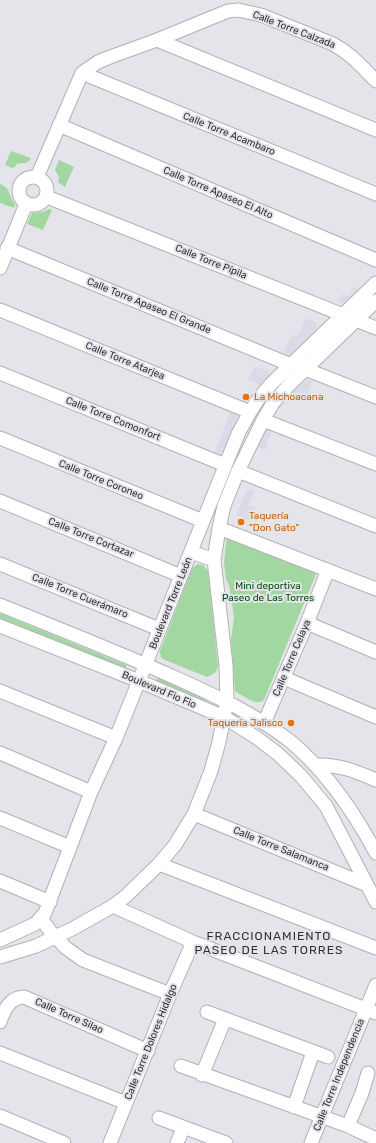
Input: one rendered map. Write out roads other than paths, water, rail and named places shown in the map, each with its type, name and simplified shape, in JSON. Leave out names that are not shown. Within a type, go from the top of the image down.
[{"type":"street","name":"Calle Torre Calzada","points":[[82,73],[98,62],[110,57],[228,12],[238,10],[250,12],[344,50],[353,57],[376,81]]},
{"type":"street","points":[[157,40],[376,130]]},
{"type":"street","points":[[37,177],[82,73]]},
{"type":"street","name":"Calle Torre Acambaro","points":[[82,73],[376,194]]},
{"type":"street","name":"Calle Torre Apaseo El Alto","points":[[60,125],[376,260]]},
{"type":"street","points":[[30,177],[37,177],[43,180],[46,185],[48,191],[47,197],[38,205],[32,206],[26,204],[21,199],[19,193],[20,186],[24,180],[30,177]]},
{"type":"street","name":"Calle Torre Pípila","points":[[47,197],[376,328]]},
{"type":"street","points":[[0,268],[26,204]]},
{"type":"street","name":"Calle Torre Apaseo El Grande","points":[[7,248],[291,364]]},
{"type":"street","name":"Boulevard Torre León","points":[[0,940],[35,924],[41,918],[50,902],[91,792],[116,738],[139,682],[225,465],[238,434],[250,412],[271,384],[376,283]]},
{"type":"street","points":[[0,957],[36,946],[54,936],[72,929],[113,906],[126,896],[159,864],[175,845],[194,814],[211,771],[227,701],[226,665],[214,560],[224,506],[238,471],[273,403],[305,369],[376,301]]},
{"type":"street","name":"Calle Torre Atarjea","points":[[0,310],[250,412]]},
{"type":"street","points":[[305,369],[376,397]]},
{"type":"street","name":"Calle Torre Comonfort","points":[[0,373],[225,465]]},
{"type":"street","points":[[263,420],[376,464]]},
{"type":"street","name":"Calle Torre Coroneo","points":[[0,438],[203,521]]},
{"type":"street","points":[[238,471],[376,526]]},
{"type":"street","name":"Calle Torre Cortazar","points":[[0,501],[182,576]]},
{"type":"street","points":[[219,528],[376,590]]},
{"type":"street","points":[[191,552],[214,560]]},
{"type":"street","name":"Calle Torre Cuerámaro","points":[[0,564],[160,629]]},
{"type":"street","name":"Calle Torre Celaya","points":[[264,723],[328,570]]},
{"type":"street","name":"Boulevard Fio Fio","points":[[0,605],[146,664],[227,701],[264,723],[290,742],[315,765],[360,825],[376,853]]},
{"type":"street","points":[[307,623],[376,652]]},
{"type":"street","name":"Boulevard Fio Fio","points":[[0,626],[224,718],[257,738],[273,750],[301,776],[326,806],[376,902]]},
{"type":"street","points":[[284,678],[376,717]]},
{"type":"street","points":[[0,691],[116,738]]},
{"type":"street","points":[[0,754],[91,792]]},
{"type":"street","points":[[315,765],[330,764],[355,771],[376,780]]},
{"type":"street","name":"Calle Torre Salamanca","points":[[194,814],[367,885]]},
{"type":"street","points":[[0,818],[70,847]]},
{"type":"street","points":[[159,864],[376,948]]},
{"type":"street","points":[[0,881],[50,902]]},
{"type":"street","points":[[113,906],[193,942],[371,1011]]},
{"type":"street","points":[[41,918],[54,936],[66,948],[83,960],[170,994]]},
{"type":"street","name":"Calle Torre Dolores Hidalgo","points":[[110,1143],[170,994],[193,942]]},
{"type":"street","name":"Calle Torre Independencia","points":[[311,1143],[371,1011],[376,985]]},
{"type":"street","name":"Calle Torre Silao","points":[[0,1022],[4,1010],[9,1004],[14,1000],[24,997],[148,1051]]},
{"type":"street","points":[[207,1012],[328,1057]]},
{"type":"street","points":[[202,1075],[225,1019]]},
{"type":"street","points":[[294,1107],[313,1052]]},
{"type":"street","points":[[0,1053],[126,1103]]},
{"type":"street","points":[[181,1066],[202,1075],[322,1116],[376,1139]]},
{"type":"street","points":[[348,1126],[362,1093],[367,1073]]},
{"type":"street","points":[[0,1116],[64,1143]]},
{"type":"street","points":[[159,1118],[226,1143]]},
{"type":"street","points":[[176,1143],[183,1128]]},
{"type":"place","name":"La Michoacana","points":[[246,397]]},
{"type":"place","name":"Taquería \"Don Gato\"","points":[[241,522]]},
{"type":"place","name":"Taquería Jalisco","points":[[291,723]]},
{"type":"district","name":"FRACCIONAMIENTO PASEO DE LAS TORRES","points":[[269,944]]},
{"type":"park label","name":"Mini deportiva Paseo de Las Torres","points":[[268,592]]}]
